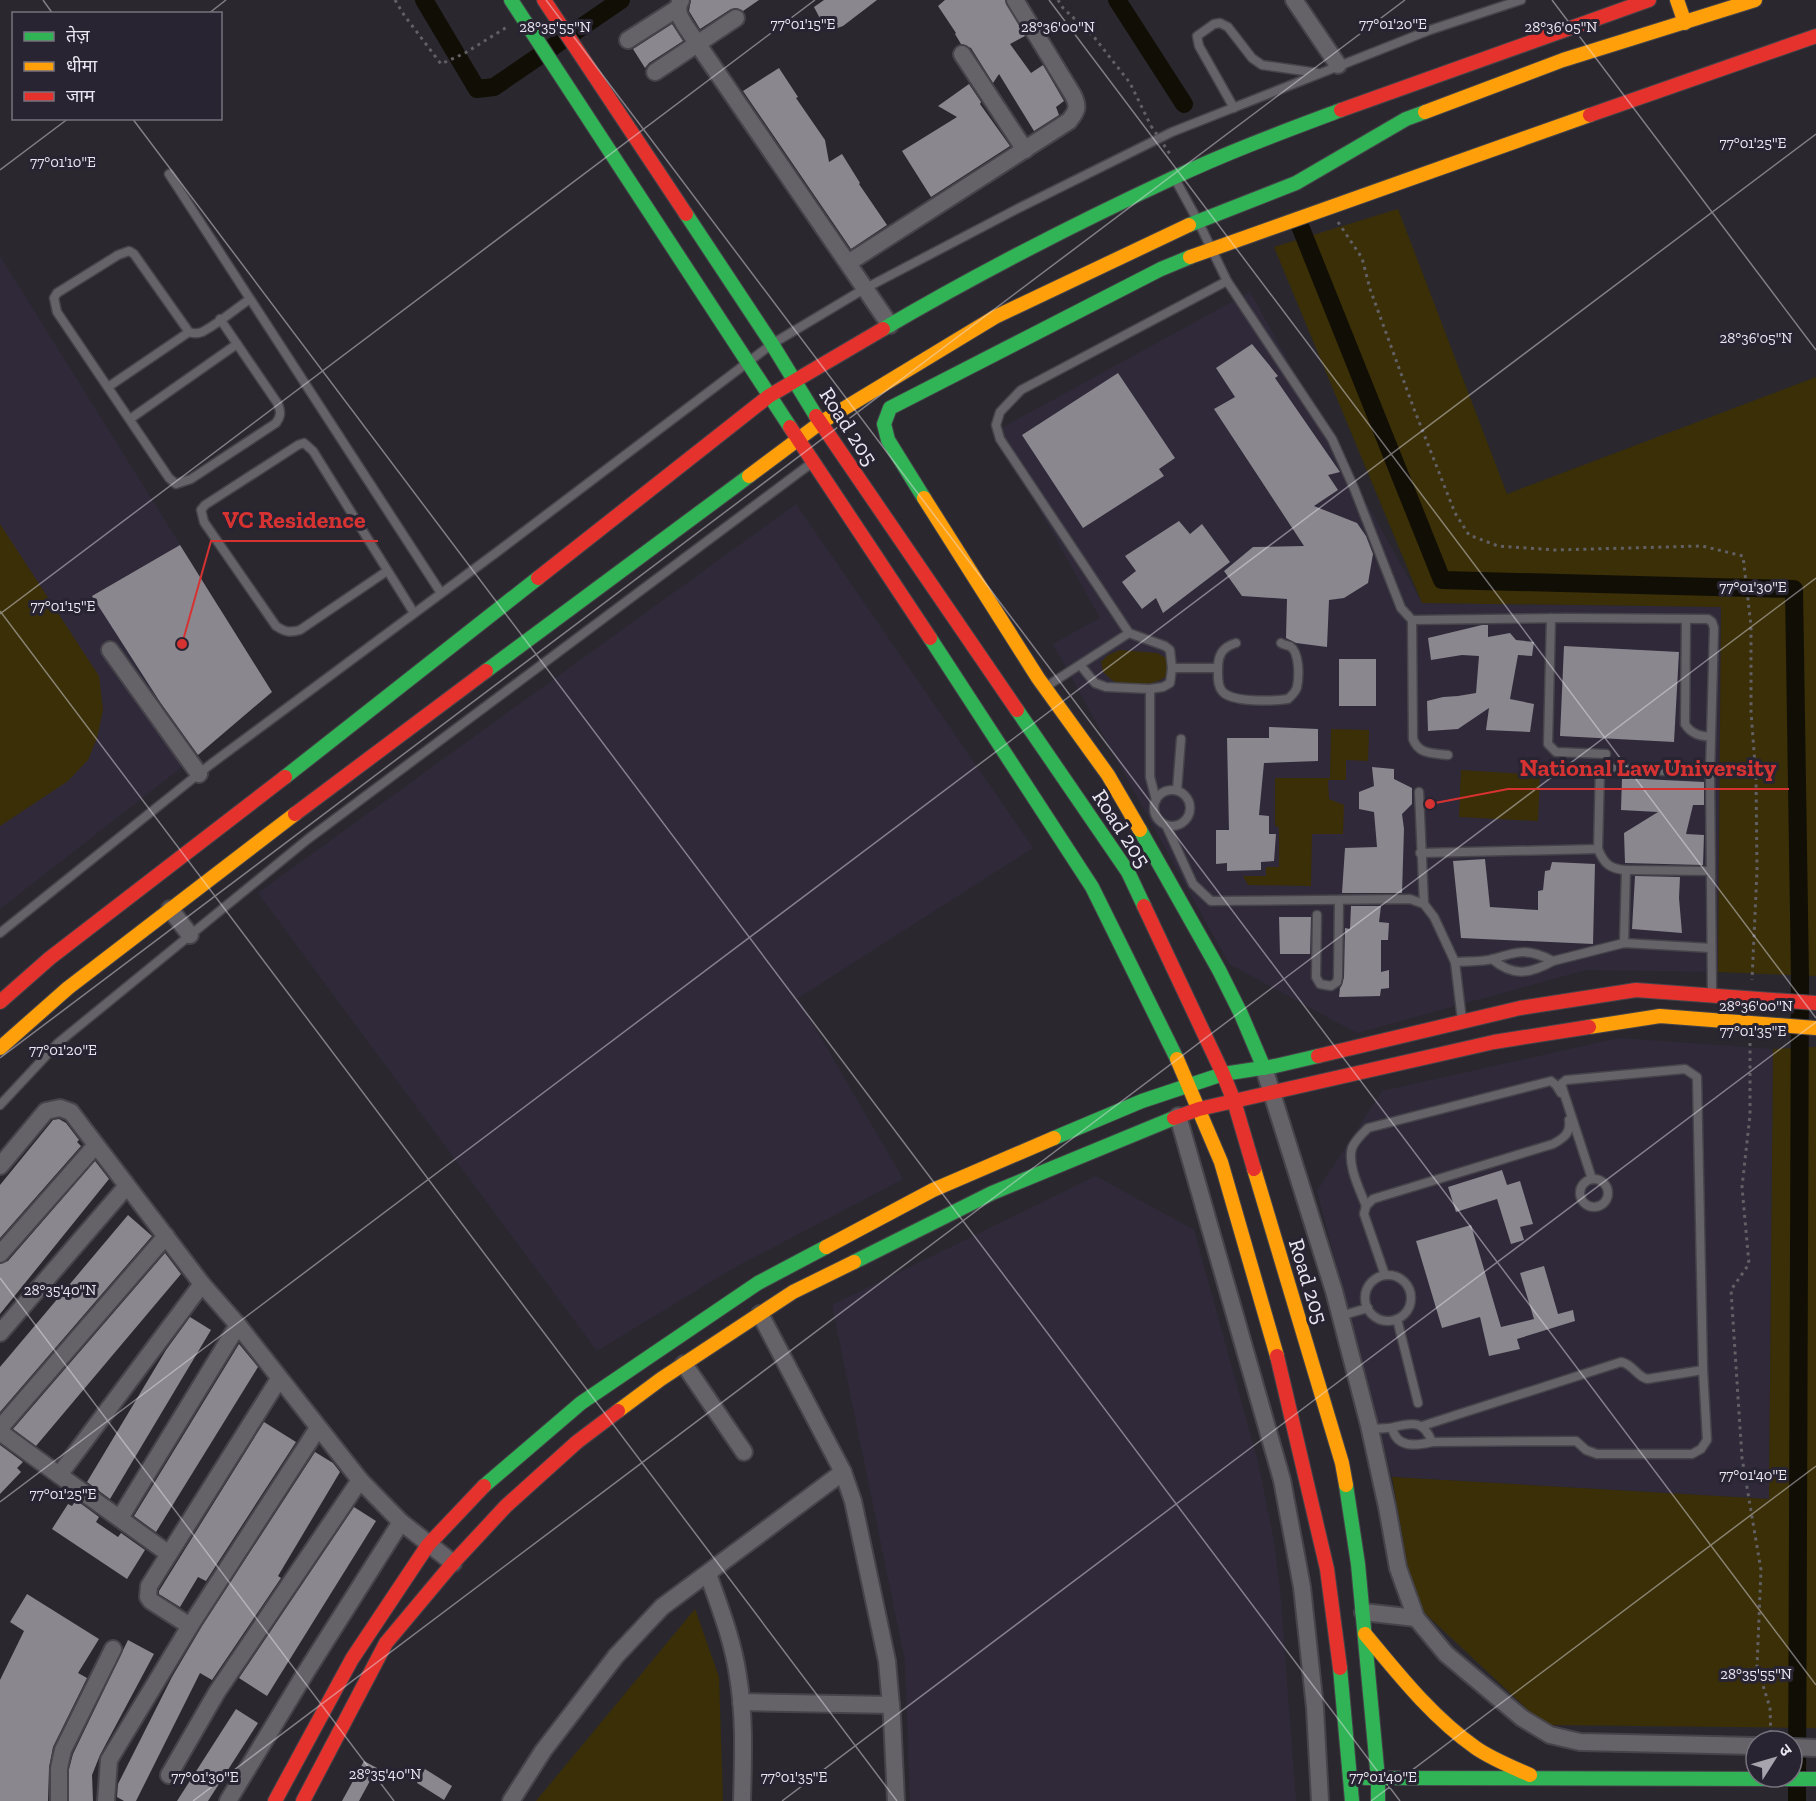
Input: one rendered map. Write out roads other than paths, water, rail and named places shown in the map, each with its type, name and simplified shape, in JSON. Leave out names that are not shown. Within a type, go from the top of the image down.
[{"type":"main road","points":[[511,0],[1092,887],[1189,1086],[1221,1162],[1278,1358],[1327,1569],[1344,1700],[1352,1778],[1352,1801]]},
{"type":"main road","name":"Road 205","points":[[544,0],[772,344],[820,423],[1128,872],[1224,1074],[1342,1463],[1358,1564],[1378,1779],[1378,1801]]},
{"type":"main road","points":[[0,1002],[50,958],[325,746],[769,396],[795,380],[1025,250],[1179,175],[1254,143],[1368,100],[1649,0]]},
{"type":"main road","points":[[1677,0],[1684,23]]},
{"type":"main road","points":[[0,1048],[68,988],[335,783],[820,423],[995,317],[1198,221],[1296,183],[1406,119],[1563,60],[1755,0]]},
{"type":"main road","points":[[1664,9],[1669,28]]},
{"type":"main road","points":[[1263,1068],[1220,970],[1113,785],[1044,688],[888,440],[882,426],[884,416],[890,408],[1161,269],[1210,248],[1816,36]]},
{"type":"main road","points":[[275,1801],[352,1659],[428,1545],[490,1480],[581,1403],[758,1283],[933,1190],[1142,1101],[1224,1074],[1263,1068],[1520,1008],[1636,990],[1816,1003]]},
{"type":"main road","points":[[303,1801],[386,1643],[453,1563],[506,1506],[577,1442],[684,1364],[793,1292],[992,1192],[1199,1109],[1494,1042],[1660,1016],[1816,1028]]},
{"type":"main road","points":[[1365,1634],[1408,1687],[1440,1721],[1477,1749],[1538,1779]]},
{"type":"main road","points":[[1352,1778],[1816,1779]]},
{"type":"street","points":[[848,263],[1069,121],[1077,111],[1077,104],[1016,0]]},
{"type":"street","points":[[1294,0],[1338,65]]},
{"type":"street","points":[[628,40],[679,4]]},
{"type":"street","points":[[679,4],[679,14],[697,44],[890,325]]},
{"type":"street","points":[[655,72],[736,18]]},
{"type":"street","points":[[962,54],[1025,150]]},
{"type":"street","points":[[110,650],[199,774]]},
{"type":"street","points":[[170,909],[190,935]]},
{"type":"street","points":[[1263,1068],[1273,1093],[1341,1316],[1388,1507],[1398,1568],[1416,1618],[1446,1654],[1522,1718],[1550,1735],[1580,1742],[1744,1746]]},
{"type":"street","points":[[0,1166],[46,1111],[60,1108],[71,1112],[202,1284],[238,1325],[360,1480],[401,1522],[453,1563]]},
{"type":"street","points":[[1178,1116],[1282,1480],[1302,1587],[1315,1708],[1320,1801]]},
{"type":"street","points":[[0,1254],[96,1145]]},
{"type":"street","points":[[0,1333],[126,1187]]},
{"type":"street","points":[[166,1236],[0,1430],[169,1554]]},
{"type":"street","points":[[59,1475],[202,1284]]},
{"type":"street","points":[[760,1314],[843,1472],[853,1501],[887,1661],[896,1801]]},
{"type":"street","points":[[120,1518],[238,1325]]},
{"type":"street","points":[[684,1364],[744,1452]]},
{"type":"street","points":[[190,1626],[151,1601],[148,1597],[149,1586],[279,1378]]},
{"type":"street","points":[[106,1801],[109,1761],[190,1626],[318,1428]]},
{"type":"street","points":[[511,1801],[543,1751],[616,1656],[663,1607],[843,1472]]},
{"type":"street","points":[[169,1775],[217,1692],[360,1480]]},
{"type":"street","points":[[228,1801],[401,1522]]},
{"type":"street","points":[[708,1574],[726,1624],[738,1675],[744,1727],[742,1801]]},
{"type":"street","points":[[1363,1612],[1416,1618]]},
{"type":"street","points":[[59,1801],[59,1768],[63,1750],[113,1649]]},
{"type":"street","points":[[741,1702],[891,1705]]},
{"type":"lane","points":[[0,933],[199,774],[772,344],[864,289],[1014,210],[1161,138],[1338,65],[1430,30],[1521,0]]},
{"type":"lane","points":[[1234,108],[1199,46],[1197,36],[1214,24],[1220,23],[1228,27],[1252,58],[1262,65],[1319,73]]},
{"type":"lane","points":[[169,174],[441,594]]},
{"type":"lane","points":[[1179,175],[1210,248],[1227,281],[1332,439],[1354,488],[1401,608],[1412,620],[1413,739],[1421,751],[1448,755]]},
{"type":"lane","points":[[220,320],[278,404],[280,417],[276,423],[191,479],[177,483],[169,478],[57,312],[54,298],[57,293],[118,255],[129,251],[134,254],[189,332],[194,334],[202,332],[250,299]]},
{"type":"lane","points":[[1081,666],[1095,682],[1106,687],[1150,689],[1163,687],[1170,683],[1172,658],[1170,650],[1165,646],[1130,633],[1000,439],[996,425],[1000,412],[1021,390],[1227,281]]},
{"type":"lane","points":[[108,387],[189,332]]},
{"type":"lane","points":[[130,419],[237,344]]},
{"type":"lane","points":[[387,571],[300,630],[291,633],[284,631],[276,626],[204,522],[201,510],[205,505],[304,443],[313,451],[414,613]]},
{"type":"lane","points":[[0,1105],[58,1043],[308,839],[813,462]]},
{"type":"lane","points":[[1551,618],[1548,744],[1556,752],[1606,754]]},
{"type":"lane","points":[[1686,619],[1685,724],[1696,735],[1711,737]]},
{"type":"lane","points":[[1412,620],[1708,619],[1712,622],[1714,628],[1710,773],[1712,996]]},
{"type":"lane","points":[[1044,688],[1130,633]]},
{"type":"lane","points":[[1236,643],[1222,650],[1218,658],[1218,682],[1221,691],[1239,699],[1288,699],[1297,687],[1297,660],[1290,646],[1281,643]]},
{"type":"lane","points":[[1172,668],[1218,668]]},
{"type":"lane","points":[[1150,689],[1150,777],[1156,800]]},
{"type":"lane","points":[[1177,790],[1181,739]]},
{"type":"lane","points":[[1710,773],[1600,768],[1598,849],[1607,865],[1612,869],[1710,871]]},
{"type":"lane","points":[[1177,790],[1189,802],[1189,814],[1183,823],[1166,825],[1156,818],[1154,805],[1156,800],[1165,791],[1177,790]]},
{"type":"lane","points":[[1419,792],[1424,904]]},
{"type":"lane","points":[[1166,825],[1193,884],[1211,901],[1410,899],[1424,904],[1434,917],[1455,962],[1462,1022]]},
{"type":"lane","points":[[1420,853],[1598,849]]},
{"type":"lane","points":[[1624,943],[1626,870]]},
{"type":"lane","points":[[1317,915],[1316,977],[1320,984],[1331,986],[1337,982],[1338,977],[1339,900]]},
{"type":"lane","points":[[1492,959],[1509,971],[1523,972],[1537,970],[1553,961],[1624,943],[1711,948]]},
{"type":"lane","points":[[1455,962],[1492,959],[1520,951],[1538,953],[1553,961]]},
{"type":"lane","points":[[1392,1428],[1396,1438],[1401,1442],[1420,1445],[1576,1441],[1586,1450],[1597,1454],[1692,1454],[1701,1449],[1707,1440],[1703,1370],[1697,1077],[1685,1069],[1566,1080],[1562,1084],[1592,1179]]},
{"type":"lane","points":[[1366,1206],[1353,1167],[1352,1149],[1358,1138],[1368,1128],[1551,1081],[1559,1089],[1570,1127],[1562,1140],[1373,1199],[1366,1206],[1364,1214],[1385,1275]]},
{"type":"lane","points":[[1385,1275],[1399,1277],[1405,1282],[1411,1295],[1408,1309],[1397,1319],[1382,1320],[1368,1308],[1366,1296],[1368,1288],[1378,1277],[1385,1275]]},
{"type":"lane","points":[[1341,1316],[1368,1308]]},
{"type":"lane","points":[[1397,1319],[1418,1403]]},
{"type":"lane","points":[[1370,1429],[1413,1424],[1422,1426],[1621,1362],[1629,1365],[1647,1379],[1703,1370]]},
{"type":"lane","points":[[1422,1426],[1432,1443]]},
{"type":"waterway","points":[[424,0],[477,89],[494,87],[621,0]]},
{"type":"waterway","points":[[1117,0],[1184,104]]},
{"type":"waterway","points":[[1300,226],[1442,580],[1794,589],[1800,978],[1797,1801]]},
{"type":"place","name":"VC Residence","points":[[182,644]]},
{"type":"place","name":"National Law University","points":[[1430,804]]}]
